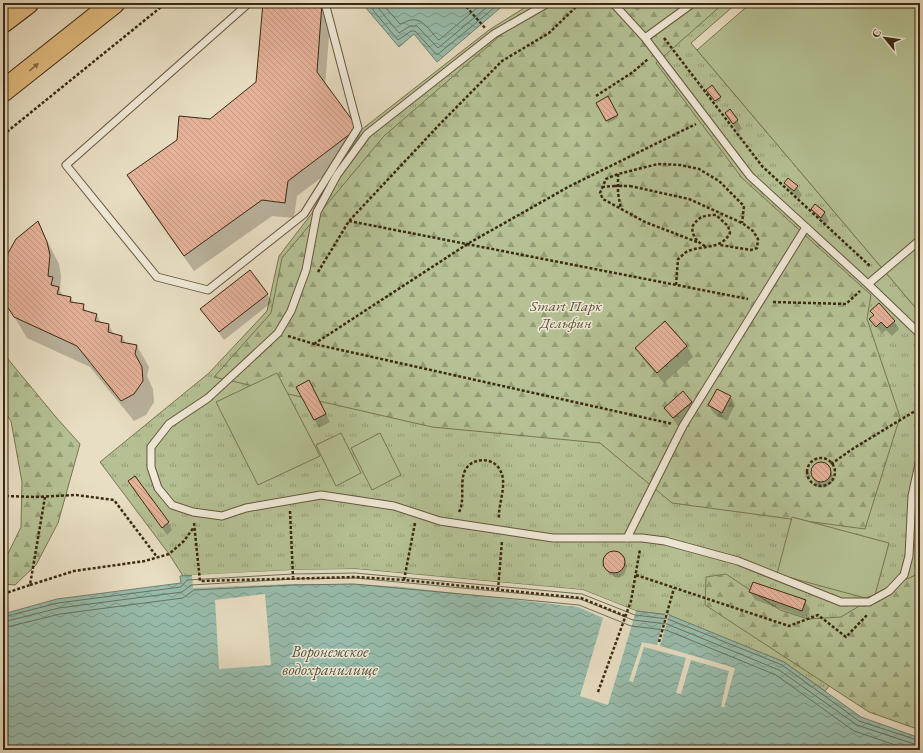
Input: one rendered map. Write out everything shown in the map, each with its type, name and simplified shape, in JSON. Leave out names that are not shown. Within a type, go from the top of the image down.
[{"type":"main road","points":[[3,22],[28,3]]},
{"type":"main road","points":[[3,91],[114,3]]},
{"type":"lane","points":[[249,3],[66,165],[157,277],[208,290],[304,214],[358,128],[325,3]]},
{"type":"lane","points":[[548,3],[494,34],[367,134],[337,175],[317,212],[306,270],[291,311],[278,333],[208,398],[169,424],[151,447],[151,467],[158,488],[172,505],[193,512],[222,516],[246,508],[321,495],[394,506],[450,522],[553,538],[642,538],[665,541],[738,561],[841,602],[869,602],[889,591],[904,575],[909,556],[912,496],[920,459]]},
{"type":"lane","points":[[613,3],[645,38],[750,176],[868,284],[920,334]]},
{"type":"lane","points":[[645,38],[693,3]]},
{"type":"lane","points":[[627,538],[683,426],[806,227]]},
{"type":"lane","points":[[868,284],[920,240]]},
{"type":"path","points":[[3,135],[166,3]]},
{"type":"path","points":[[463,3],[486,29]]},
{"type":"path","points":[[315,277],[349,221],[502,61],[549,33],[580,3]]},
{"type":"path","points":[[657,29],[762,166],[878,274]]},
{"type":"path","points":[[596,96],[633,72],[656,53]]},
{"type":"path","points":[[314,344],[469,243],[570,186],[720,112]]},
{"type":"path","points":[[707,246],[645,222],[603,199],[600,193],[606,179],[618,174],[658,164],[680,164],[699,169],[719,181],[744,206],[742,224]]},
{"type":"path","points":[[618,174],[618,193],[621,210]]},
{"type":"path","points":[[602,187],[630,186],[689,199],[742,224],[753,231],[758,239],[757,248],[751,250],[720,245],[707,246],[687,252],[678,259],[676,285]]},
{"type":"path","points":[[697,242],[693,235],[692,227],[695,221],[699,217],[716,215],[728,226],[730,233],[727,240],[720,245]]},
{"type":"path","points":[[349,221],[469,243],[760,302],[846,304],[868,284]]},
{"type":"path","points":[[290,337],[293,330]]},
{"type":"path","points":[[278,333],[314,344],[683,426]]},
{"type":"path","points":[[832,464],[854,448],[920,408]]},
{"type":"path","points":[[821,459],[832,464],[835,474],[831,482],[827,485],[818,486],[810,481],[807,472],[813,461],[821,459]]},
{"type":"path","points":[[450,522],[460,511],[464,473],[473,462],[483,460],[493,463],[500,469],[503,478],[498,517],[503,530],[498,590]]},
{"type":"path","points":[[3,478],[6,496],[3,517]]},
{"type":"path","points":[[6,496],[45,497],[76,495],[114,500],[157,557]]},
{"type":"path","points":[[30,585],[45,497]]},
{"type":"path","points":[[289,501],[293,577]]},
{"type":"path","points":[[193,512],[200,581],[293,577],[356,577],[404,580],[581,598],[626,616]]},
{"type":"path","points":[[404,580],[416,513]]},
{"type":"path","points":[[3,594],[74,571],[145,561],[169,554],[184,541],[195,526]]},
{"type":"path","points":[[598,692],[631,601],[642,538]]},
{"type":"path","points":[[636,575],[789,626],[818,615],[846,637],[889,591]]},
{"type":"path","points":[[659,642],[674,588]]},
{"type":"green space","name":"Smart Парк Дельфин","points":[[532,3],[737,3],[691,43],[920,313],[920,582],[825,691],[784,662],[669,615],[636,611],[583,590],[355,569],[183,576],[169,554],[100,462],[209,373],[267,311],[279,256],[312,213],[332,172],[361,130],[489,30]]},
{"type":"green space","points":[[538,3],[724,3],[656,63],[742,178],[871,295],[867,319],[900,417],[865,529],[672,503],[600,443],[432,427],[214,377],[271,313],[282,258],[384,136]]},
{"type":"green space","points":[[751,3],[920,3],[920,313],[697,50]]},
{"type":"green space","points":[[3,353],[80,444],[58,523],[36,565],[15,585],[3,584],[3,564],[21,527],[22,482],[11,421],[3,409]]},
{"type":"green space","points":[[277,373],[320,456],[258,485],[216,402]]},
{"type":"green space","points":[[341,433],[361,473],[336,486],[316,445]]},
{"type":"green space","points":[[380,433],[401,475],[372,490],[351,448]]},
{"type":"green space","points":[[792,517],[889,543],[875,595],[865,598],[777,574]]},
{"type":"green space","points":[[920,573],[920,730],[869,712],[705,605],[706,577],[726,574],[780,610],[808,619],[841,617],[896,584]]},
{"type":"water","points":[[372,3],[506,3],[437,62],[414,34],[399,47],[366,8]]},
{"type":"water","name":"Воронежское водохранилище","points":[[355,569],[583,590],[636,611],[669,615],[784,662],[861,717],[920,738],[920,750],[3,750],[3,614],[57,599],[181,583],[180,576],[293,570]]},
{"type":"pier","points":[[355,569],[583,590],[636,611],[608,705],[580,696],[603,618],[578,607],[403,587],[356,584],[293,584],[193,588],[192,575],[293,570]]},
{"type":"pier","points":[[265,594],[271,665],[219,669],[215,600]]},
{"type":"pier","points":[[665,614],[669,615],[660,646],[735,668],[724,708],[721,706],[729,671],[691,660],[681,694],[676,693],[686,658],[644,647],[633,682],[629,681],[642,642],[657,645]]},
{"type":"building","points":[[263,3],[322,3],[317,72],[358,128],[288,181],[285,203],[262,200],[184,256],[127,175],[177,140],[179,116],[210,119],[256,82]]},
{"type":"building","points":[[712,85],[721,97],[715,101],[706,90]]},
{"type":"building","points":[[608,96],[618,115],[606,121],[596,103]]},
{"type":"building","points":[[730,109],[738,120],[733,124],[725,113]]},
{"type":"building","points":[[788,178],[798,186],[794,191],[784,183]]},
{"type":"building","points":[[815,204],[825,212],[821,218],[811,209]]},
{"type":"building","points":[[38,221],[47,242],[50,255],[48,276],[53,277],[51,285],[59,287],[57,294],[71,297],[70,302],[84,304],[83,310],[97,314],[95,321],[109,324],[108,332],[122,336],[121,342],[137,345],[135,354],[142,367],[143,381],[134,394],[121,401],[77,346],[14,317],[3,300],[3,262],[16,239]]},
{"type":"building","points":[[250,270],[268,294],[219,332],[200,309]]},
{"type":"building","points":[[879,303],[895,321],[887,328],[881,322],[876,327],[869,319],[874,315],[870,311]]},
{"type":"building","points":[[665,321],[687,346],[657,373],[635,348]]},
{"type":"building","points":[[309,380],[326,414],[314,420],[296,387]]},
{"type":"building","points":[[717,389],[731,396],[722,413],[708,405]]},
{"type":"building","points":[[683,391],[692,402],[673,418],[664,408]]},
{"type":"building","points":[[821,462],[828,465],[831,472],[828,479],[821,482],[814,479],[811,472],[814,465]]},
{"type":"building","points":[[135,476],[169,522],[162,528],[128,481]]},
{"type":"building","points":[[610,551],[618,551],[625,558],[625,566],[618,573],[610,573],[603,566],[603,558]]},
{"type":"building","points":[[753,582],[806,600],[802,611],[749,592]]}]
